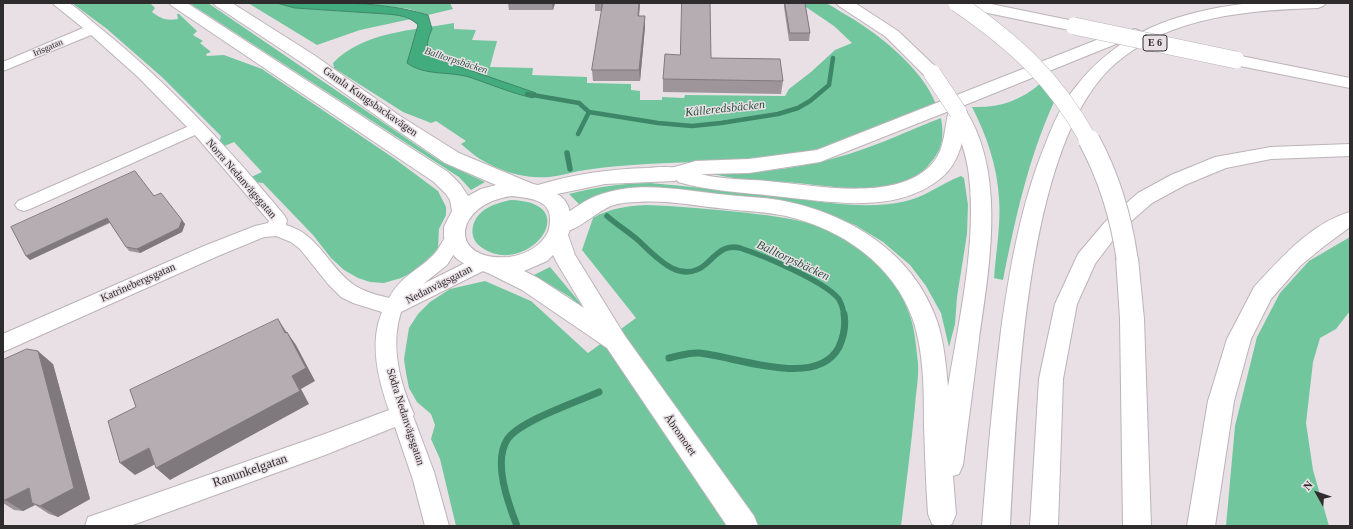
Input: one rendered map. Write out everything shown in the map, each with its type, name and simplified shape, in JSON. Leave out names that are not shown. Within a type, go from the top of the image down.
[{"type":"main road","name":"Gamla Kungsbackavägen","points":[[177,3],[441,178],[458,194],[462,212]]},
{"type":"main road","name":"Gamla Kungsbackavägen","points":[[221,3],[452,158],[487,174],[532,191]]},
{"type":"main road","points":[[844,3],[892,34],[932,73],[958,112],[961,135],[979,175],[981,237],[978,274],[941,520]]},
{"type":"main road","points":[[958,3],[1000,34],[1044,75],[1082,128],[1112,192],[1121,223],[1127,258],[1132,319],[1137,526]]},
{"type":"main road","name":"E 6","points":[[964,3],[1080,20],[1236,53],[1350,83]]},
{"type":"main road","name":"E 6","points":[[1030,3],[1080,20]]},
{"type":"main road","points":[[996,526],[1015,313],[1033,214],[1051,152],[1066,116],[1086,83],[1108,60],[1156,32],[1186,20],[1253,7],[1318,3]]},
{"type":"main road","points":[[674,174],[696,168],[749,166],[820,156],[1110,40],[1131,34],[1156,32]]},
{"type":"main road","name":"E 6","points":[[1236,53],[1350,68]]},
{"type":"main road","points":[[455,238],[456,224],[462,212],[478,199],[490,193],[512,189],[532,191],[600,178],[638,174],[674,174],[704,182],[831,194],[870,196],[909,188],[932,175],[946,159],[961,135]]},
{"type":"main road","points":[[1044,526],[1051,378],[1066,304],[1086,260],[1112,227],[1145,198],[1178,180],[1222,162],[1271,153],[1350,150]]},
{"type":"main road","name":"Åbromotet","points":[[532,191],[550,198],[558,206],[562,216],[560,231],[565,257],[617,343],[744,526]]},
{"type":"main road","points":[[488,264],[513,265],[532,259],[548,249],[560,231],[598,204],[610,199],[625,196],[657,195],[753,204],[793,210],[820,218],[848,232],[872,247],[895,268],[914,294],[925,320],[930,343],[935,386],[941,520]]},
{"type":"main road","points":[[1201,526],[1221,401],[1239,339],[1262,293],[1292,260],[1339,223],[1350,219]]},
{"type":"main road","name":"Åbromotet","points":[[455,238],[463,253],[472,259],[488,264],[530,284],[617,343]]},
{"type":"street","name":"Norra Nedanvägsgatan","points":[[59,3],[93,29],[137,67],[197,128],[275,216],[278,220],[276,229],[293,233],[307,244],[328,273],[344,288],[356,296],[394,307]]},
{"type":"street","name":"Irisgatan","points":[[3,67],[93,29]]},
{"type":"street","points":[[24,205],[197,128]]},
{"type":"street","name":"Katrinebergsgatan","points":[[3,343],[211,251],[261,231],[276,229]]},
{"type":"street","name":"Nedanvägsgatan","points":[[394,307],[401,294],[441,259],[455,238]]},
{"type":"street","name":"Nedanvägsgatan","points":[[394,307],[488,264]]},
{"type":"street","name":"Södra Nedanvägsgatan","points":[[394,307],[385,335],[386,356],[392,386],[421,467],[437,526]]},
{"type":"street","name":"Ranunkelgatan","points":[[97,526],[325,445],[403,414]]},
{"type":"shaded area","points":[[818,2],[828,4],[882,39],[920,76],[936,104],[857,136],[796,154],[740,160],[620,166],[586,170],[553,177],[531,177],[513,174],[488,164],[461,144],[466,141],[436,121],[431,123],[403,112],[334,68],[333,63],[345,53],[373,39],[389,34],[454,23],[454,29],[476,30],[472,40],[497,41],[490,67],[533,68],[532,75],[587,77],[587,83],[631,84],[631,90],[640,91],[640,100],[662,100],[662,97],[684,98],[685,95],[785,96],[789,89],[811,72],[835,50],[852,43],[834,26],[800,3]]},
{"type":"shaded area","points":[[72,3],[150,3],[155,8],[152,12],[161,18],[167,20],[178,19],[177,14],[179,14],[197,31],[193,35],[203,41],[200,43],[211,52],[206,54],[207,56],[224,55],[262,69],[395,159],[438,191],[446,207],[446,215],[439,229],[438,248],[433,257],[421,268],[401,278],[384,283],[370,282],[358,278],[344,270],[331,258],[313,235],[263,183],[253,182],[249,178],[262,172],[234,142],[222,147],[219,145],[221,136],[163,78],[107,29]]},
{"type":"shaded area","points":[[189,3],[208,3],[440,161],[485,182],[471,190],[459,177]]},
{"type":"shaded area","points":[[248,3],[277,3],[295,8],[400,15],[411,19],[360,30],[317,45]]},
{"type":"shaded area","points":[[277,3],[353,3],[391,7],[428,15],[432,29],[428,40],[427,52],[443,61],[536,93],[533,98],[469,77],[429,72],[407,63],[418,25],[407,18],[391,14],[295,8]]},
{"type":"shaded area","points":[[331,3],[450,3],[453,9],[428,15],[409,9],[378,5]]},
{"type":"shaded area","points":[[1041,83],[1054,102],[1037,145],[1023,190],[1003,280],[994,278],[999,218],[999,198],[996,174],[987,140],[972,107],[1000,105],[1009,102],[1017,99]]},
{"type":"shaded area","points":[[941,118],[942,141],[936,156],[919,174],[904,182],[888,187],[832,187],[744,179],[713,174],[782,169],[816,163],[873,146]]},
{"type":"shaded area","points":[[961,176],[964,178],[968,205],[967,234],[957,297],[955,324],[949,347],[941,313],[926,286],[910,265],[883,242],[855,225],[821,212],[686,192],[580,209],[578,203],[569,194],[610,186],[650,183],[762,194],[840,204],[871,205],[910,200]]},
{"type":"shaded area","points":[[511,200],[534,204],[545,213],[547,224],[542,237],[531,247],[516,254],[498,255],[481,247],[477,243],[472,229],[475,220],[483,211],[493,205]]},
{"type":"shaded area","points":[[646,205],[758,214],[805,222],[829,231],[858,248],[883,271],[894,284],[903,298],[913,325],[918,363],[912,436],[901,526],[456,526],[440,459],[431,439],[435,425],[431,414],[417,402],[409,388],[404,359],[409,328],[418,314],[430,302],[450,289],[485,281],[531,301],[588,353],[636,318],[582,250],[593,218],[619,208]]},
{"type":"shaded area","points":[[1350,237],[1350,311],[1336,329],[1320,338],[1313,362],[1306,423],[1313,470],[1329,526],[1226,526],[1235,426],[1257,337],[1280,293],[1309,261]]},
{"type":"shaded area","points":[[550,267],[592,317],[570,297],[534,275]]},
{"type":"building","points":[[603,3],[639,3],[638,16],[645,16],[639,70],[592,70]]},
{"type":"building","points":[[682,3],[710,3],[711,58],[780,59],[783,81],[663,79],[665,54],[680,55]]},
{"type":"building","points":[[785,3],[805,3],[810,33],[790,33]]},
{"type":"building","points":[[135,171],[154,196],[161,193],[182,220],[179,228],[137,249],[126,247],[107,218],[26,256],[11,227]]},
{"type":"building","points":[[278,319],[285,333],[287,332],[306,368],[292,376],[300,391],[156,468],[149,448],[120,463],[108,421],[136,407],[130,390]]},
{"type":"building","points":[[27,349],[38,351],[74,488],[40,506],[32,503],[29,488],[5,500],[3,499],[3,360]]},
{"type":"waterway","name":"Kålleredsbäcken","points":[[589,112],[658,123],[692,126],[778,114],[798,108],[810,101],[829,85],[833,58]]},
{"type":"waterway","name":"Balltorpsbäcken","points":[[527,94],[579,103],[589,112]]},
{"type":"waterway","name":"Balltorpsbäcken","points":[[578,134],[589,112]]},
{"type":"waterway","name":"Balltorpsbäcken","points":[[567,153],[570,169]]},
{"type":"waterway","name":"Balltorpsbäcken","points":[[607,216],[661,261],[678,271],[687,272],[697,270],[706,264],[717,253],[729,247],[740,248],[806,276],[830,291],[838,298],[844,315]]},
{"type":"waterway","name":"Balltorpsbäcken","points":[[669,358],[699,353],[774,367],[795,369],[813,366],[828,360],[839,347],[844,331],[844,314]]},
{"type":"waterway","name":"Balltorpsbäcken","points":[[517,526],[503,483],[501,459],[507,440],[513,433],[535,419],[599,392]]}]
